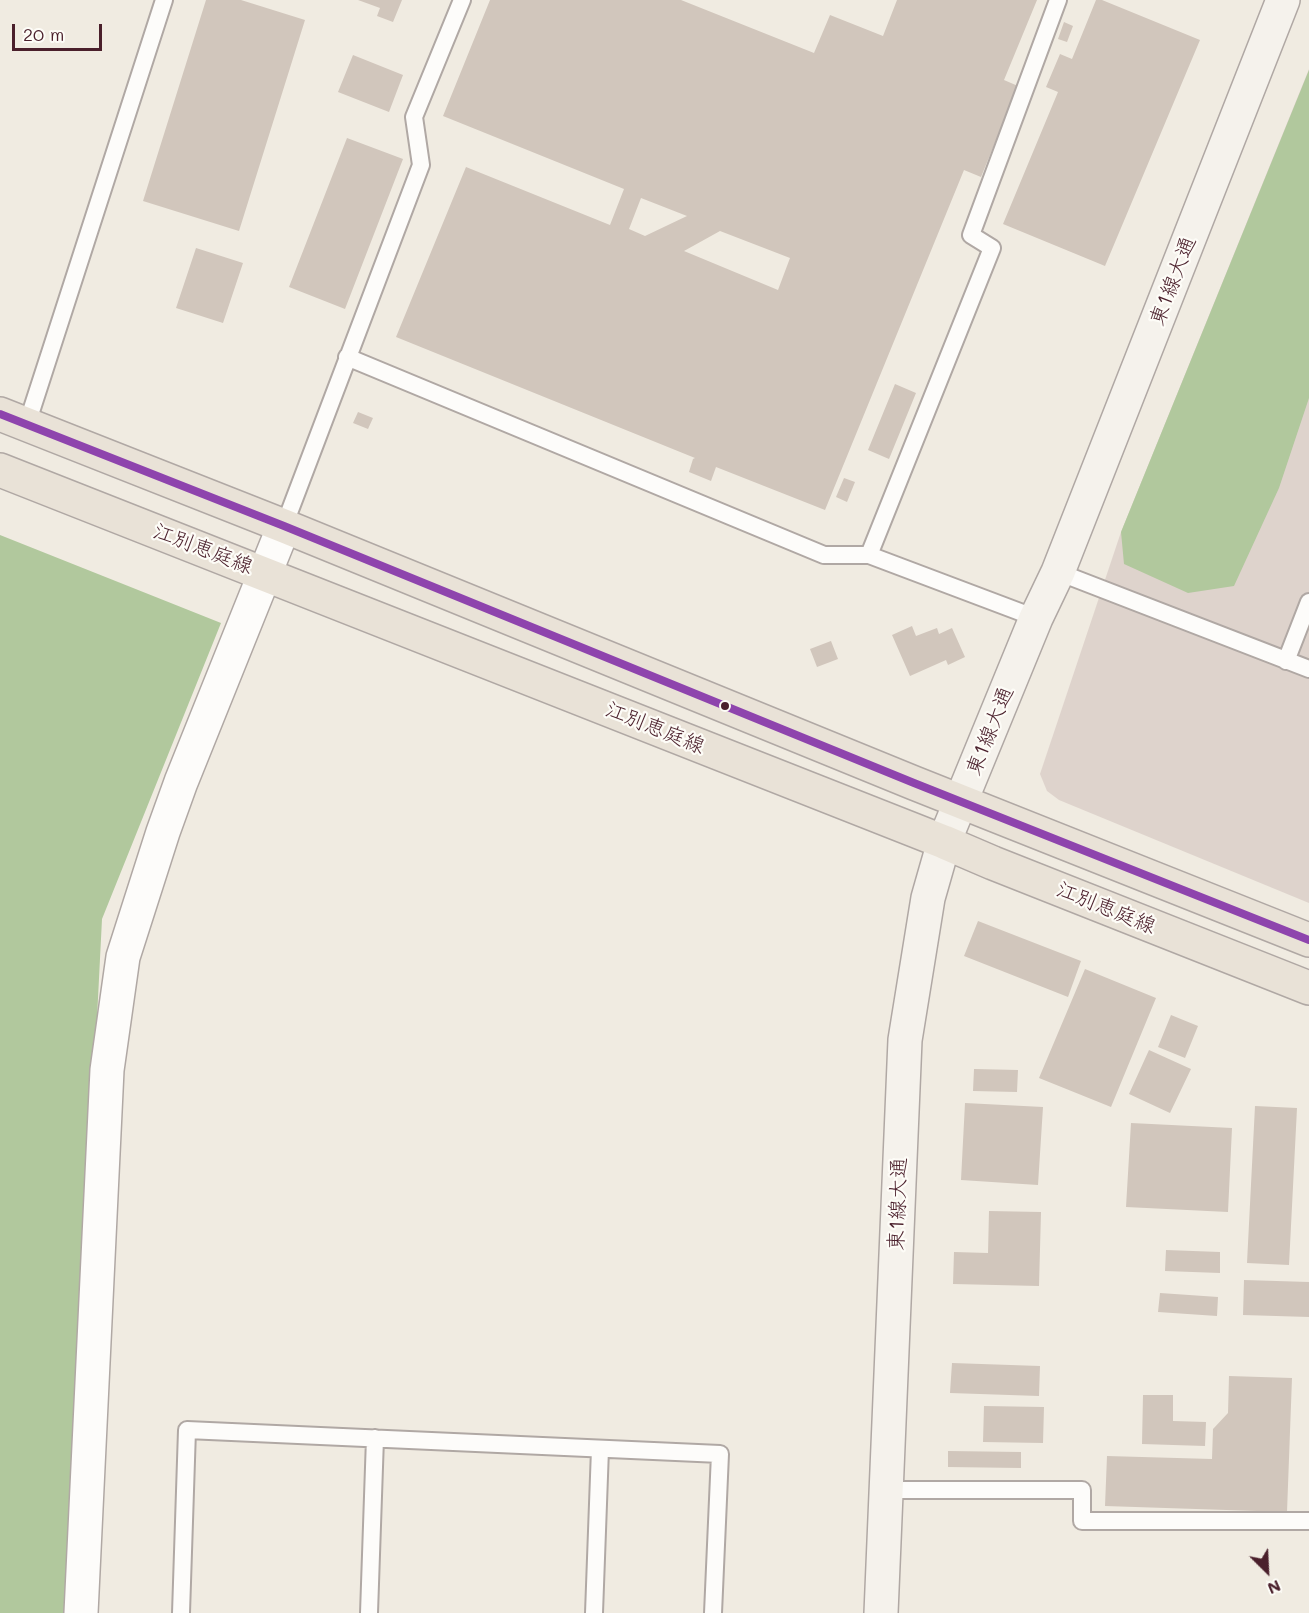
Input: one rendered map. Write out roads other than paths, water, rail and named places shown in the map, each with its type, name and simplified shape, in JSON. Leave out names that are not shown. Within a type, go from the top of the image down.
[{"type":"main road","points":[[13,419],[284,526],[961,802],[1309,940]]},
{"type":"main road","name":"江別恵庭線","points":[[0,470],[1309,988]]},
{"type":"street","name":"東1線大通","points":[[881,1613],[905,1040],[928,898],[944,842],[1036,618],[1058,572],[1283,0]]},
{"type":"street","points":[[81,1613],[107,1070],[123,957],[181,782],[284,526]]},
{"type":"lane","points":[[13,419],[164,0]]},
{"type":"lane","points":[[284,526],[421,165],[414,117],[462,0]]},
{"type":"lane","points":[[869,555],[992,248],[971,235],[1058,0]]},
{"type":"lane","points":[[347,357],[824,555],[869,555],[1036,618]]},
{"type":"lane","points":[[1058,572],[1309,669]]},
{"type":"lane","points":[[1286,661],[1309,602]]},
{"type":"lane","points":[[181,1613],[187,1430],[720,1454],[713,1613]]},
{"type":"lane","points":[[369,1613],[375,1438]]},
{"type":"lane","points":[[594,1613],[600,1449]]},
{"type":"lane","points":[[886,1490],[1082,1490],[1082,1521],[1309,1521]]}]
